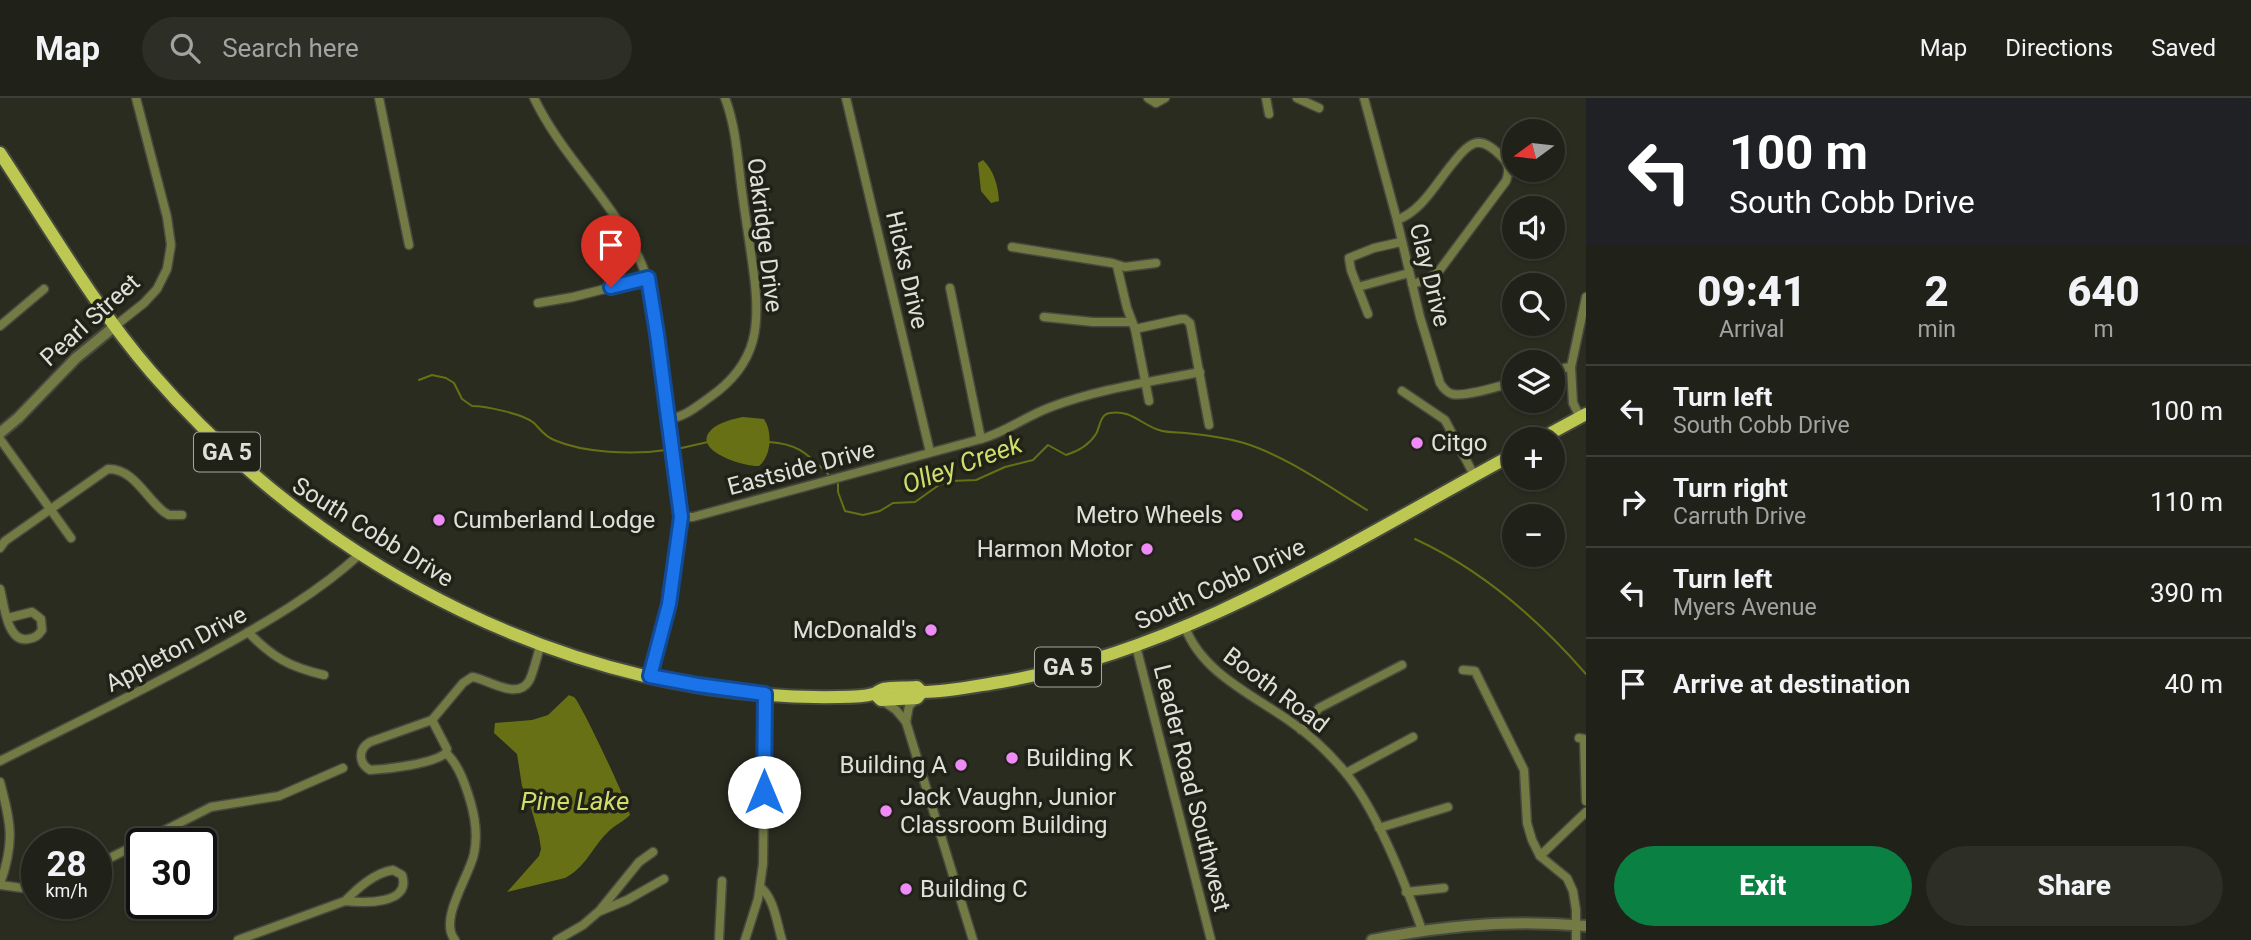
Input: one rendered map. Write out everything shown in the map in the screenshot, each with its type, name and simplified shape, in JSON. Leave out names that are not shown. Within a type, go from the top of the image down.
[{"type":"main road","name":"South Cobb Drive","points":[[0,153],[115,326],[150,371],[237,462],[302,515],[360,554],[434,598],[592,662],[650,676],[765,694],[878,697],[881,689],[917,687],[920,695],[1036,675],[1077,665],[1136,646],[1240,602],[1502,460]]},
{"type":"main road","points":[[1562,427],[1583,416]]},
{"type":"street","name":"Pearl Street","points":[[0,433],[19,418],[76,358],[144,303],[157,289],[167,269],[171,245],[167,216],[136,98]]},
{"type":"street","points":[[379,98],[410,245]]},
{"type":"street","points":[[534,98],[551,128],[619,219],[648,278],[681,517],[669,604],[650,676]]},
{"type":"street","name":"Oakridge Drive","points":[[668,419],[682,416],[719,391],[744,363],[757,330],[757,295],[735,144],[725,98]]},
{"type":"street","name":"Hicks Drive","points":[[846,98],[930,452]]},
{"type":"street","points":[[1148,98],[1156,103],[1165,98]]},
{"type":"street","points":[[1266,98],[1269,114]]},
{"type":"street","points":[[1297,98],[1319,108]]},
{"type":"street","name":"Clay Drive","points":[[1364,98],[1440,383],[1451,394],[1502,385]]},
{"type":"street","points":[[1397,220],[1418,208],[1472,144],[1487,145],[1505,159],[1508,168],[1506,181],[1439,271],[1427,280],[1412,284]]},
{"type":"street","points":[[1368,314],[1349,258],[1374,248],[1401,242]]},
{"type":"street","points":[[1012,247],[1125,267],[1156,263]]},
{"type":"street","points":[[1117,266],[1149,401]]},
{"type":"street","points":[[1359,287],[1409,273]]},
{"type":"street","points":[[538,303],[648,278]]},
{"type":"street","points":[[950,288],[981,439]]},
{"type":"street","points":[[0,326],[44,289]]},
{"type":"street","points":[[1583,416],[1573,403],[1571,367],[1586,297]]},
{"type":"street","points":[[1044,317],[1133,325],[1188,320],[1192,327],[1209,425]]},
{"type":"street","points":[[1565,368],[1571,367]]},
{"type":"street","name":"Eastside Drive","points":[[681,517],[693,517],[981,439],[1002,432],[1052,406],[1200,372]]},
{"type":"street","points":[[1402,391],[1445,420],[1474,475]]},
{"type":"street","points":[[0,439],[71,538]]},
{"type":"street","points":[[0,548],[5,541],[102,471],[113,469],[127,474],[164,512],[169,515],[182,515]]},
{"type":"street","name":"Appleton Drive","points":[[0,761],[159,682],[248,632],[286,609],[360,554]]},
{"type":"street","points":[[0,589],[12,633],[20,640],[36,637],[42,630],[41,619],[32,612],[8,618]]},
{"type":"street","name":"Booth Road","points":[[1185,627],[1195,649],[1210,665],[1301,730],[1346,773],[1379,828],[1422,930]]},
{"type":"street","points":[[248,632],[281,661],[298,669],[324,675]]},
{"type":"street","points":[[446,753],[419,763],[377,770],[367,769],[360,751],[363,746],[432,720],[463,683],[472,677],[514,690],[523,687],[530,680],[541,643]]},
{"type":"street","name":"Leader Road Southwest","points":[[1136,646],[1211,940]]},
{"type":"street","points":[[1301,730],[1319,708],[1402,665]]},
{"type":"street","points":[[1463,670],[1475,671],[1524,770],[1527,823],[1532,840],[1540,856],[1567,878],[1581,925],[1576,940]]},
{"type":"street","points":[[745,940],[760,887],[764,839],[765,694]]},
{"type":"street","points":[[906,722],[909,706],[920,695]]},
{"type":"street","points":[[878,697],[896,710],[906,722],[973,940]]},
{"type":"street","points":[[432,720],[447,749],[446,753]]},
{"type":"street","points":[[1346,773],[1413,737]]},
{"type":"street","points":[[1579,738],[1584,739],[1586,801]]},
{"type":"street","points":[[446,753],[452,758],[463,780],[473,806],[475,822],[474,853],[449,916],[449,930],[455,940]]},
{"type":"street","points":[[112,857],[211,807],[279,796],[343,768]]},
{"type":"street","points":[[0,782],[11,843],[0,884],[21,887]]},
{"type":"street","points":[[1379,828],[1448,807]]},
{"type":"street","points":[[1540,856],[1586,812]]},
{"type":"street","points":[[557,940],[583,925],[598,912],[639,862],[653,852]]},
{"type":"street","points":[[238,940],[345,901],[370,902],[390,899],[402,889],[402,875],[393,870],[380,873],[345,901]]},
{"type":"street","points":[[598,912],[627,900],[664,879]]},
{"type":"street","points":[[719,940],[722,881]]},
{"type":"street","points":[[760,887],[768,897],[782,940]]},
{"type":"street","points":[[1406,892],[1444,888]]},
{"type":"street","points":[[1378,939],[1422,930],[1507,923],[1581,925]]},
{"type":"water","points":[[983,160],[995,179],[999,201],[991,203],[981,191],[978,163]]},
{"type":"water","points":[[743,417],[764,419],[769,430],[768,450],[759,466],[742,464],[721,456],[708,444],[707,437],[712,429]]},
{"type":"water","name":"Pine Lake","points":[[569,695],[574,697],[586,717],[630,815],[609,831],[572,874],[507,892],[539,856],[541,849],[531,808],[522,786],[517,754],[494,733],[495,723],[532,720],[548,715]]},
{"type":"waterway","name":"Olley Creek","points":[[419,380],[432,375],[446,378],[454,383],[462,399],[472,406],[522,417],[534,423],[548,437],[580,448],[609,452],[666,450]]},
{"type":"waterway","name":"Olley Creek","points":[[838,483],[838,492],[845,511],[863,515],[880,511],[893,503],[915,502],[939,485],[951,481],[976,480],[1005,467],[1033,460],[1048,445],[1066,455],[1075,452],[1093,438],[1104,416],[1117,412],[1130,415],[1162,431],[1222,438],[1260,449],[1307,473],[1367,510]]},
{"type":"waterway","name":"Olley Creek","points":[[677,449],[708,442]]},
{"type":"waterway","name":"Olley Creek","points":[[769,442],[796,448],[829,475]]},
{"type":"waterway","name":"Olley Creek","points":[[1415,539],[1463,565],[1507,598],[1549,634],[1586,674]]},
{"type":"place","name":"Citgo","points":[[1417,443]]},
{"type":"place","name":"Metro Wheels","points":[[1237,515]]},
{"type":"place","name":"Cumberland Lodge","points":[[439,520]]},
{"type":"place","name":"Harmon Motor","points":[[1147,549]]},
{"type":"place","name":"McDonald's","points":[[931,630]]},
{"type":"place","name":"Building K","points":[[1012,758]]},
{"type":"place","name":"Building A","points":[[961,765]]},
{"type":"place","name":"Jack Vaughn, Junior Classroom Building","points":[[886,811]]},
{"type":"place","name":"Building C","points":[[906,889]]},
{"type":"route","points":[[611,287],[648,278],[681,517],[669,604],[650,676],[765,694],[764,792]]}]
